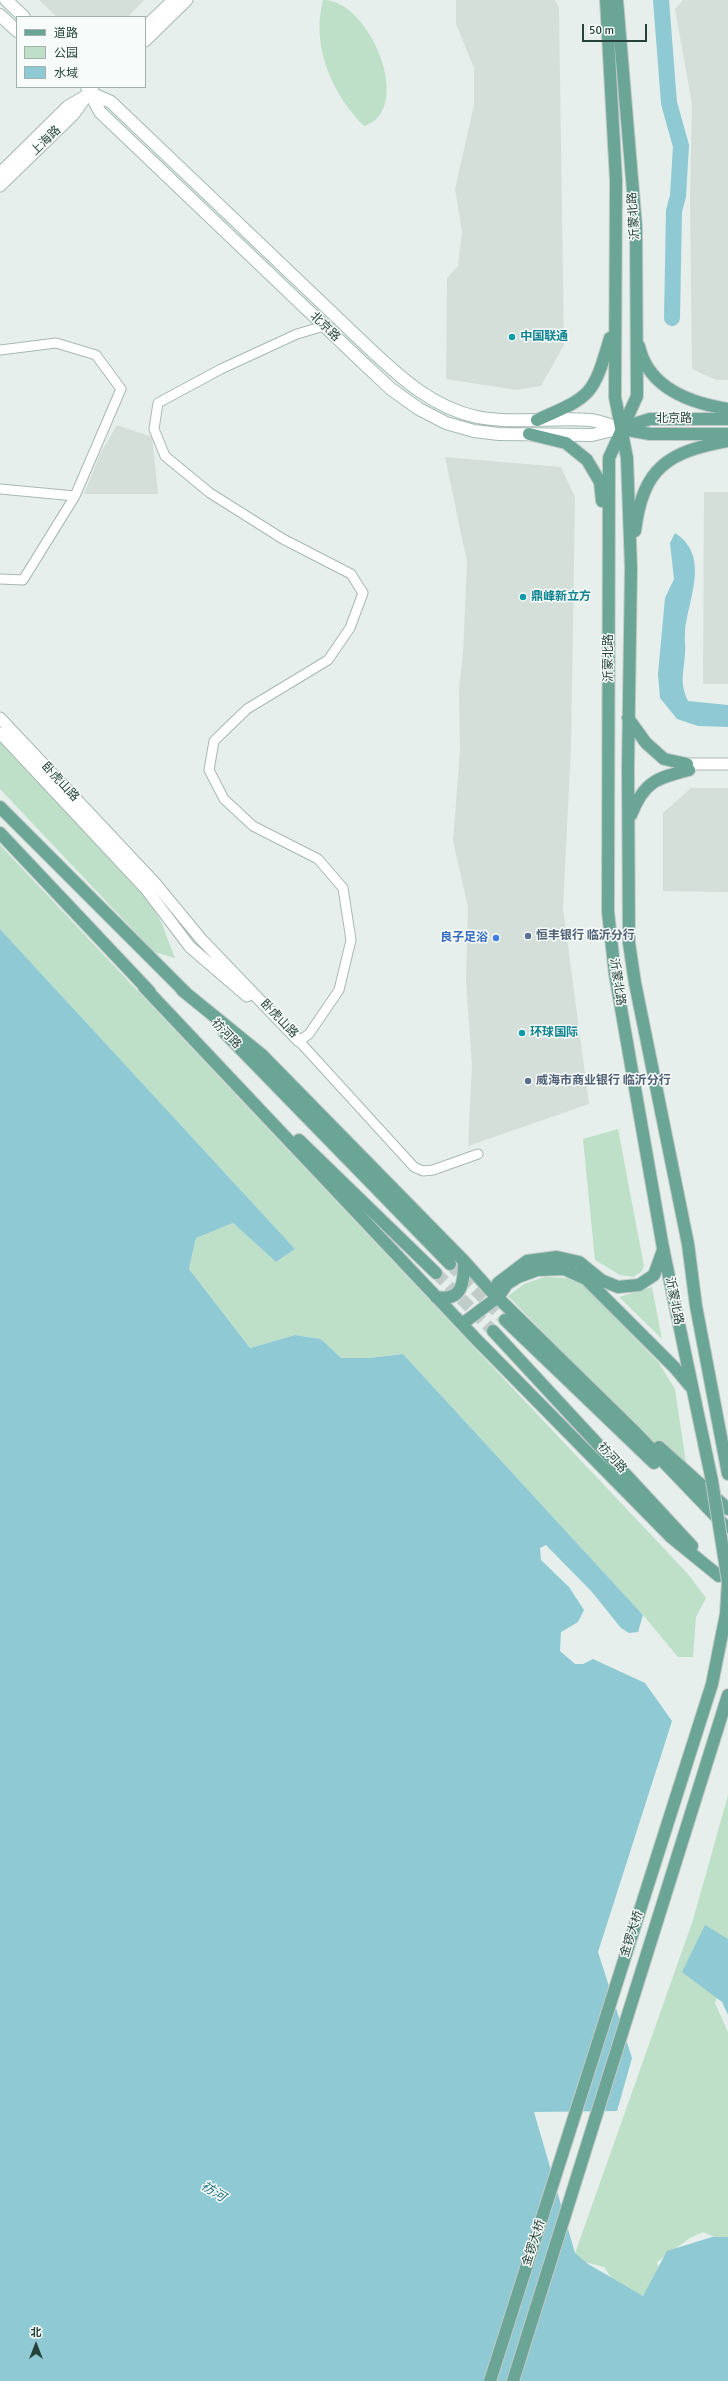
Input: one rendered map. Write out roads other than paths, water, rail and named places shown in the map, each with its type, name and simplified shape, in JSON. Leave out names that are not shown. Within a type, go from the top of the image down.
[{"type":"main road","points":[[6,0],[23,16]]},
{"type":"main road","name":"沂蒙北路","points":[[606,0],[616,180],[614,397],[627,458],[631,568],[628,718],[629,943],[635,983],[688,1244],[696,1306],[728,1474]]},
{"type":"main road","name":"沂蒙北路","points":[[617,0],[636,227],[637,396],[621,428],[610,458],[608,556],[608,912],[615,974],[663,1248],[691,1388],[712,1481]]},
{"type":"main road","points":[[0,15],[16,30]]},
{"type":"main road","name":"北京路","points":[[89,88],[100,112],[391,389],[419,409],[446,423],[474,431],[592,436],[650,419],[728,419]]},
{"type":"main road","name":"北京路","points":[[89,88],[111,102],[370,349],[401,378],[420,392],[452,409],[477,417],[537,420],[592,420],[650,434],[728,434]]},
{"type":"main road","points":[[537,420],[577,402],[595,385],[614,323]]},
{"type":"main road","points":[[637,334],[640,351],[651,371],[671,392],[708,406],[728,409]]},
{"type":"main road","points":[[528,434],[566,443],[593,467],[600,482],[608,556]]},
{"type":"main road","points":[[631,568],[637,513],[656,470],[696,447],[728,442]]},
{"type":"main road","points":[[628,718],[638,734],[664,759],[688,767]]},
{"type":"main road","points":[[629,822],[639,796],[647,787],[666,775],[688,767]]},
{"type":"main road","name":"祊河路","points":[[0,807],[182,990],[450,1264]]},
{"type":"main road","name":"祊河路","points":[[0,833],[144,987],[203,1042],[270,1112],[436,1273]]},
{"type":"main road","points":[[144,987],[462,1324],[670,1537],[719,1576]]},
{"type":"main road","points":[[182,990],[262,1055],[464,1261],[494,1294],[581,1379],[727,1528]]},
{"type":"main road","points":[[494,1294],[512,1271],[527,1261],[557,1256],[579,1262],[601,1280],[618,1287],[639,1286],[654,1275],[663,1248]]},
{"type":"main road","points":[[436,1297],[444,1298],[455,1295],[462,1288],[464,1281],[464,1261]]},
{"type":"main road","points":[[462,1324],[494,1294],[507,1284],[526,1273],[556,1268],[571,1272],[586,1279],[675,1368],[691,1388]]},
{"type":"main road","name":"祊河路","points":[[505,1320],[662,1471],[727,1528]]},
{"type":"main road","name":"祊河路","points":[[493,1331],[728,1586]]},
{"type":"main road","points":[[581,1379],[728,1509]]},
{"type":"main road","points":[[715,1403],[728,1421]]},
{"type":"main road","name":"金锣大桥","points":[[490,2381],[712,1684],[726,1614],[728,1582],[712,1481]]},
{"type":"main road","name":"金锣大桥","points":[[512,2381],[728,1695]]},
{"type":"street","points":[[146,26],[173,0]]},
{"type":"street","points":[[146,40],[187,0]]},
{"type":"street","name":"上海路","points":[[0,173],[68,106],[89,88]]},
{"type":"street","name":"上海路","points":[[0,186],[74,114],[89,88]]},
{"type":"street","points":[[324,326],[297,334],[220,369],[158,403],[154,429],[165,456],[210,493],[283,539],[351,574],[363,593],[350,628],[328,660],[247,709],[214,741],[208,770],[224,799],[253,826],[318,859],[343,888],[351,940],[339,990],[309,1034],[299,1041],[414,1167],[423,1171],[433,1170],[478,1154]]},
{"type":"street","points":[[0,350],[56,343],[96,355],[121,390],[75,496],[23,580],[0,579]]},
{"type":"street","points":[[0,489],[75,496]]},
{"type":"street","name":"卧虎山路","points":[[0,718],[154,882],[202,939],[299,1041]]},
{"type":"street","name":"卧虎山路","points":[[0,733],[146,889],[190,947],[299,1041]]},
{"type":"street","points":[[688,767],[728,764]]},
{"type":"street","points":[[688,767],[728,770]]},
{"type":"water","points":[[675,533],[686,543],[692,554],[695,566],[695,579],[685,635],[683,683],[685,694],[688,701],[728,705],[728,727],[698,726],[677,719],[660,698],[658,674],[665,598],[674,579],[670,543]]},
{"type":"water","name":"祊河","points":[[0,929],[295,1249],[276,1262],[233,1223],[196,1238],[189,1269],[250,1348],[295,1335],[321,1339],[341,1358],[369,1358],[403,1354],[643,1615],[638,1632],[629,1633],[621,1628],[592,1592],[546,1545],[540,1548],[541,1560],[569,1587],[584,1610],[578,1622],[561,1632],[560,1651],[575,1664],[583,1664],[593,1659],[645,1683],[672,1721],[598,1952],[632,2058],[617,2111],[534,2112],[575,2253],[588,2264],[643,2296],[667,2251],[712,2237],[728,2237],[728,2381],[0,2381]]},
{"type":"water","points":[[705,1925],[728,1939],[728,2015],[722,2002],[682,1972]]},
{"type":"waterway","points":[[661,0],[669,103],[681,146],[678,196],[674,211],[672,318]]},
{"type":"tunnel","points":[[450,1264],[505,1320]]},
{"type":"tunnel","points":[[436,1273],[493,1331]]},
{"type":"place","name":"中国联通","points":[[512,337]]},
{"type":"place","name":"鼎峰新立方","points":[[523,597]]},
{"type":"place","name":"恒丰银行 临沂分行","points":[[528,936]]},
{"type":"place","name":"良子足浴","points":[[496,938]]},
{"type":"place","name":"环球国际","points":[[522,1033]]},
{"type":"place","name":"威海市商业银行 临沂分行","points":[[528,1081]]}]
